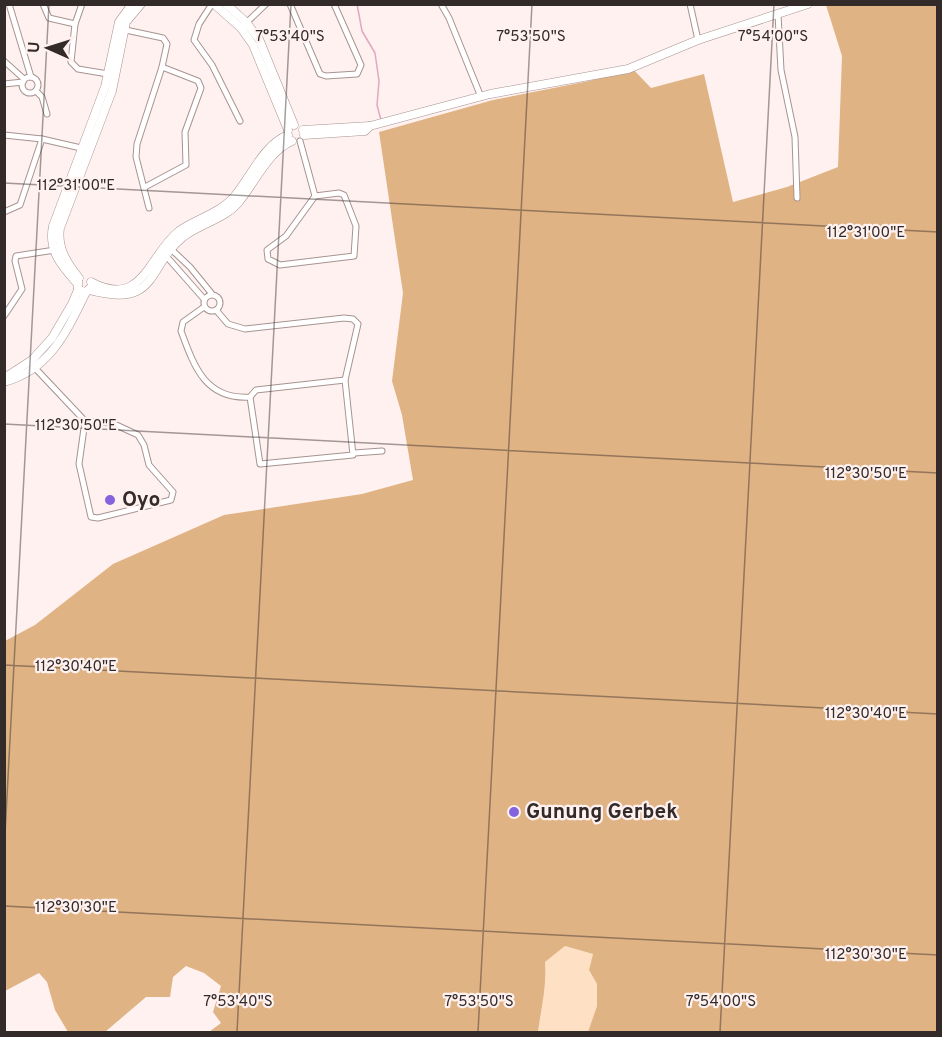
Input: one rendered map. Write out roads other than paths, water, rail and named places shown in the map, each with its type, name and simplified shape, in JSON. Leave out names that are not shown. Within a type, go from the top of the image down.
[{"type":"street","points":[[4,61],[23,81],[24,92],[32,94],[36,91],[38,81],[31,77],[9,4]]},
{"type":"street","points":[[43,4],[47,17],[75,24]]},
{"type":"street","points":[[82,4],[75,24],[71,57],[73,65],[78,69],[108,74]]},
{"type":"street","points":[[73,182],[81,148],[108,74],[124,12],[132,4]]},
{"type":"street","points":[[141,4],[120,29],[112,91],[53,226],[59,262],[83,286],[116,289],[148,279],[184,237],[234,207],[280,147],[296,134]]},
{"type":"street","points":[[240,121],[212,64],[194,40],[199,24],[213,4],[244,25]]},
{"type":"street","points":[[226,4],[244,25],[296,134],[315,196]]},
{"type":"street","points":[[244,25],[266,4]]},
{"type":"street","points":[[290,4],[320,74],[326,76],[357,74],[361,65],[334,4]]},
{"type":"street","points":[[441,4],[484,96]]},
{"type":"street","points":[[690,4],[698,40]]},
{"type":"street","points":[[148,279],[171,239],[233,198],[273,144],[296,134],[372,125],[484,96],[619,71],[698,40],[808,4]]},
{"type":"street","points":[[778,14],[782,70],[795,137],[796,198]]},
{"type":"street","points":[[120,29],[165,40],[167,48],[137,144],[136,157],[149,208]]},
{"type":"street","points":[[145,187],[184,167],[185,132],[201,88],[198,81],[162,68]]},
{"type":"street","points":[[4,84],[23,81],[31,77]]},
{"type":"street","points":[[36,91],[42,97],[47,114]]},
{"type":"street","points":[[4,135],[42,139],[81,148]]},
{"type":"street","points":[[4,212],[20,206],[42,139]]},
{"type":"street","points":[[339,193],[344,195],[356,226],[354,256],[280,265],[271,262],[267,256],[267,250],[286,236],[315,196],[339,193]]},
{"type":"street","points":[[4,316],[22,289],[15,261],[16,256],[57,249]]},
{"type":"street","points":[[170,253],[190,267],[220,301],[216,310]]},
{"type":"street","points":[[170,253],[204,299],[204,307],[208,311],[216,310]]},
{"type":"street","points":[[7,378],[35,368],[56,348],[83,286]]},
{"type":"street","points":[[204,299],[212,294]]},
{"type":"street","points":[[204,307],[183,322],[181,328],[204,380],[213,389],[227,396],[250,397]]},
{"type":"street","points":[[216,310],[228,324],[245,329],[344,318],[353,319],[358,324],[345,380],[354,453]]},
{"type":"street","points":[[7,378],[41,351],[66,325]]},
{"type":"street","points":[[35,368],[85,421],[112,423],[138,435],[144,445],[149,465],[174,496],[168,502],[98,518],[89,514],[80,473],[80,447],[85,421]]},
{"type":"street","points":[[345,380],[256,390],[250,397],[260,464],[382,451]]},
{"type":"waterway","points":[[357,4],[362,31],[375,53],[379,81],[377,105],[381,120]]},
{"type":"place","name":"Oyo","points":[[110,500]]},
{"type":"place","name":"Gunung Gerbek","points":[[514,812]]}]
